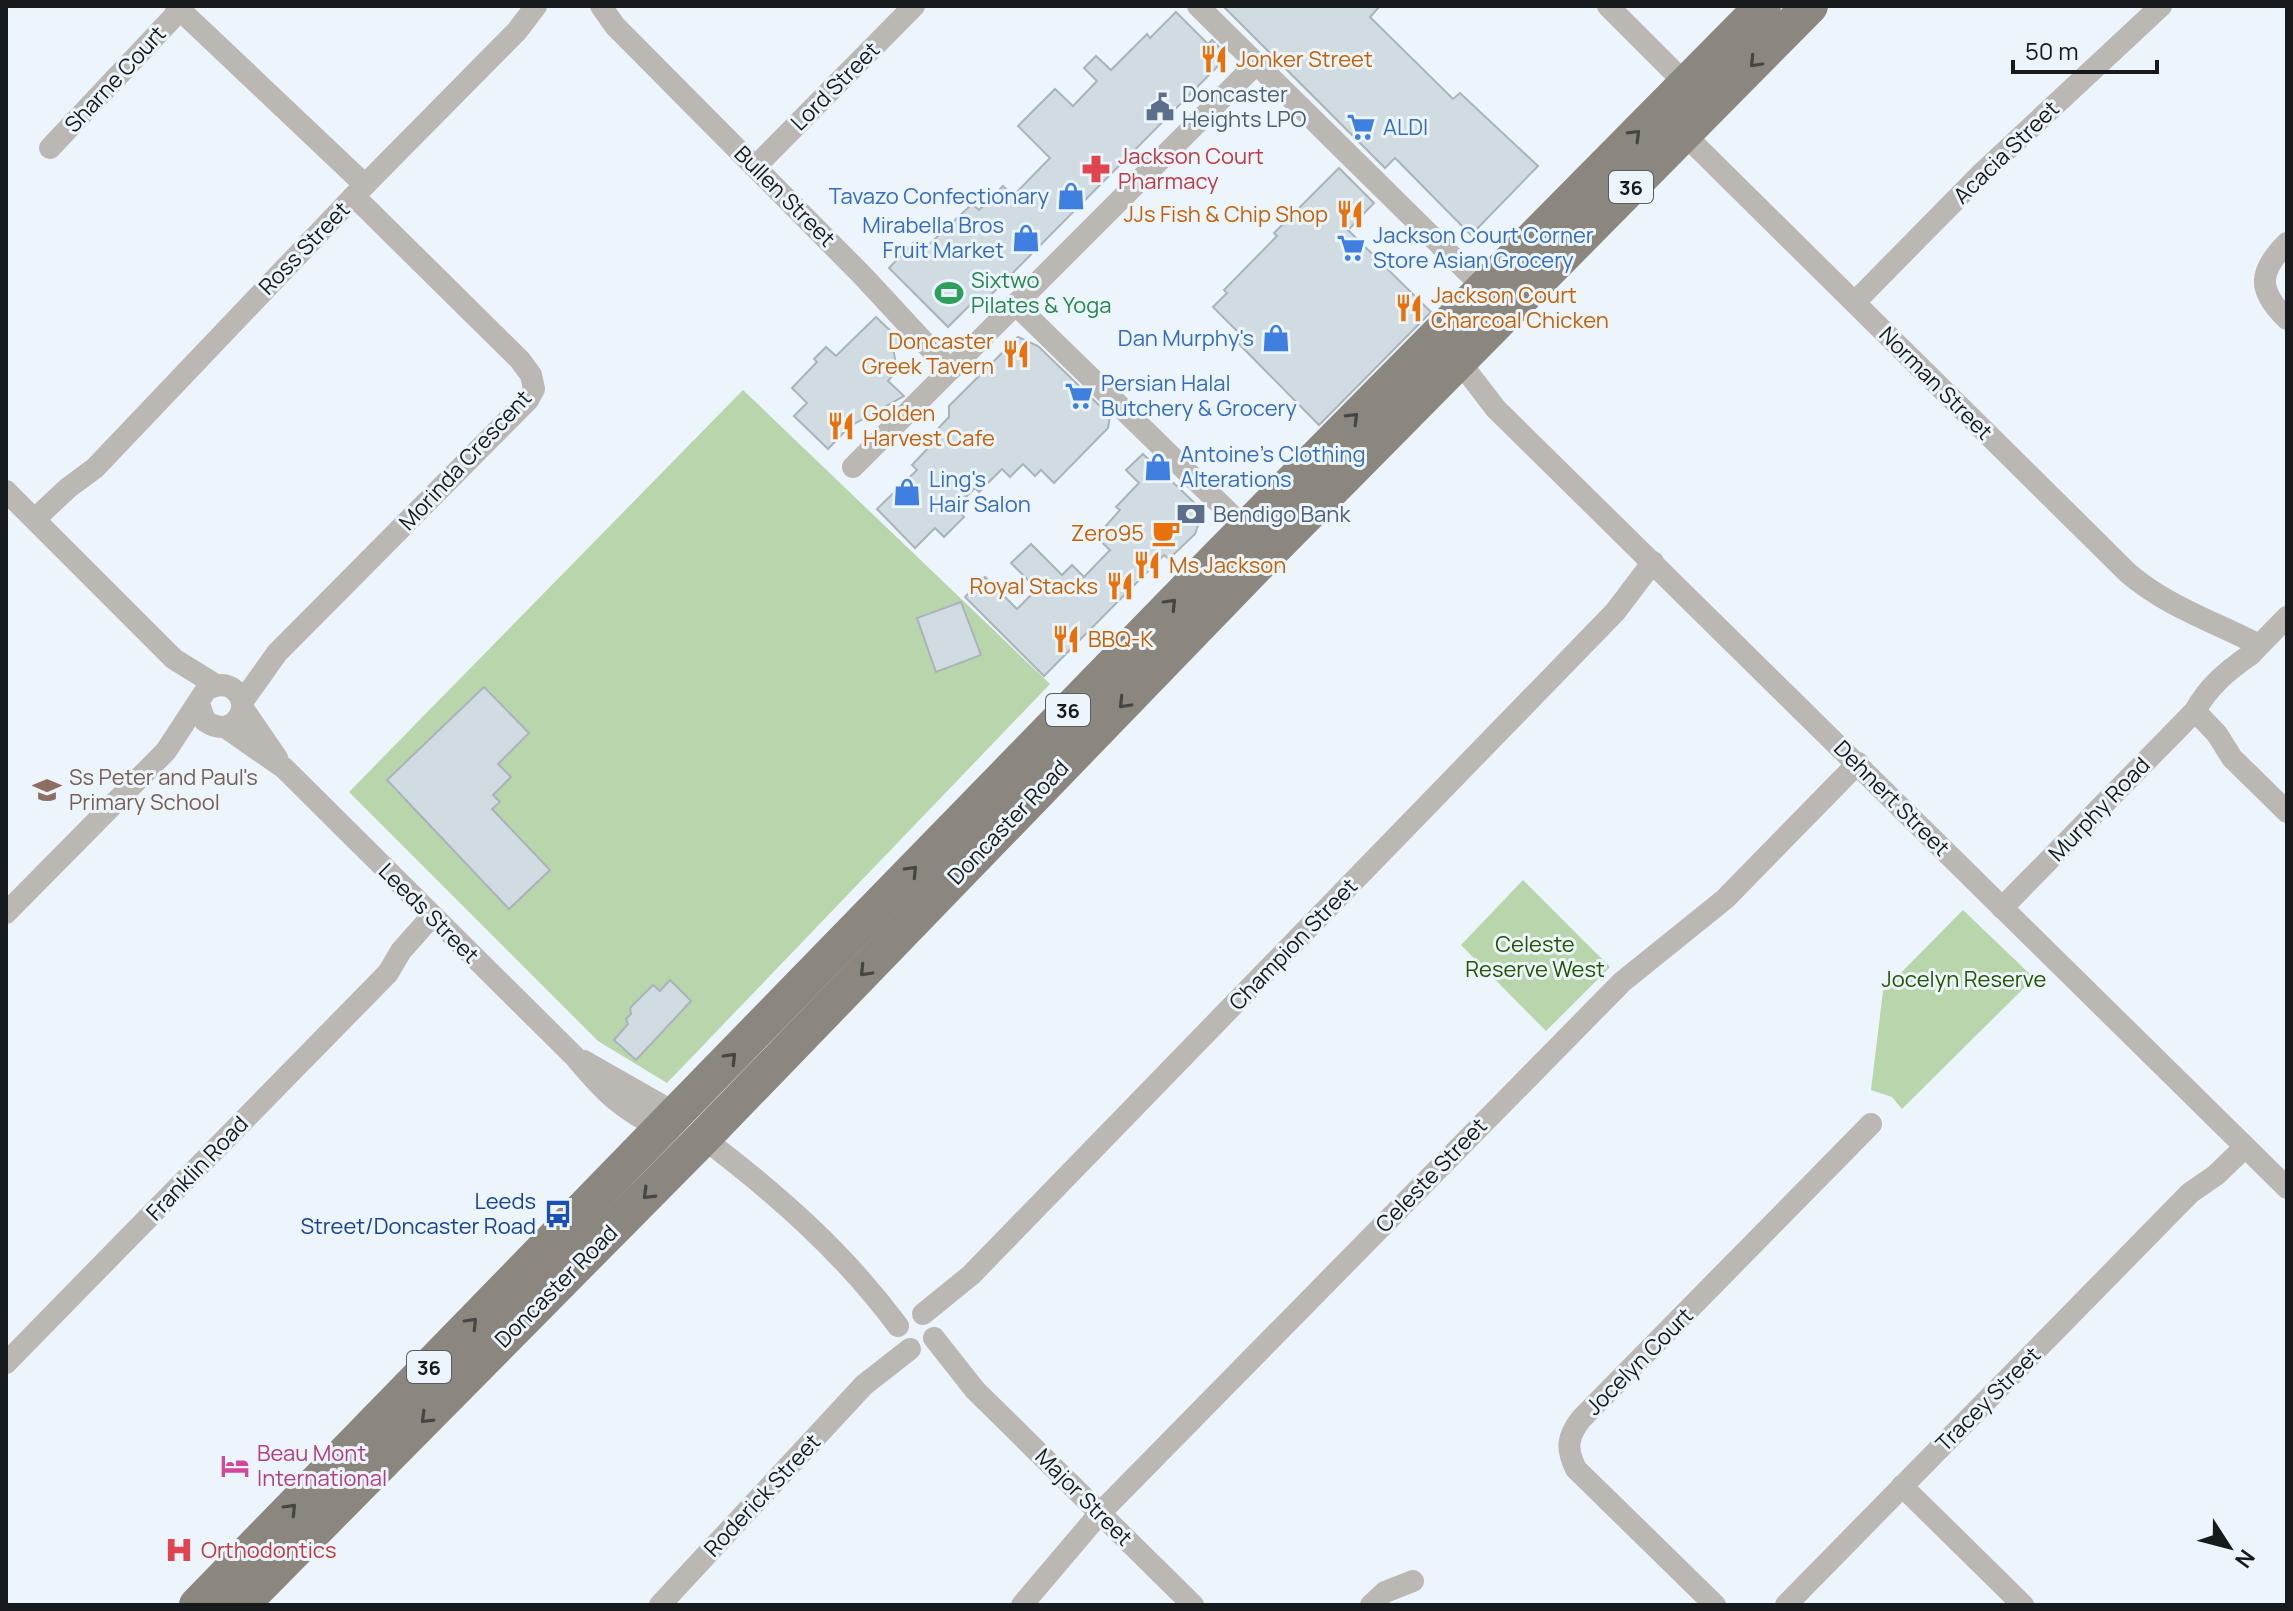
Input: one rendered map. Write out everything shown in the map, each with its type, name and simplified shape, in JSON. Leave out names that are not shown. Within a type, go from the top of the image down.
[{"type":"main road","name":"Doncaster Road","points":[[241,1605],[703,1138],[1258,540],[1472,298],[1763,6]]},
{"type":"main road","name":"Doncaster Road","points":[[197,1605],[670,1122],[1258,540],[1456,364],[1810,6]]},
{"type":"main road","points":[[670,1122],[703,1138]]},
{"type":"street","name":"Ross Street","points":[[39,524],[68,488],[95,468],[359,190],[517,31],[536,6]]},
{"type":"street","name":"Ross Street","points":[[517,31],[552,6]]},
{"type":"street","name":"Bullen Street","points":[[586,6],[615,26],[756,166],[950,370]]},
{"type":"street","name":"Bullen Street","points":[[601,6],[615,26]]},
{"type":"street","name":"Lord Street","points":[[756,166],[914,6]]},
{"type":"street","points":[[1198,6],[1256,64],[1472,298]]},
{"type":"street","points":[[1608,6],[1686,84]]},
{"type":"street","name":"Acacia Street","points":[[1855,302],[1982,173],[2161,6]]},
{"type":"street","name":"Sharne Court","points":[[50,148],[178,8]]},
{"type":"street","name":"Morinda Crescent","points":[[178,8],[359,190],[520,360],[531,375],[534,389],[528,400],[277,653],[221,697]]},
{"type":"street","points":[[853,467],[1256,64]]},
{"type":"street","name":"Norman Street","points":[[1684,134],[2128,573],[2144,586],[2199,618],[2225,639],[2255,650]]},
{"type":"street","points":[[1472,298],[1525,272],[1605,191],[1658,160]]},
{"type":"street","points":[[2287,243],[2270,262],[2264,283],[2269,299],[2287,319]]},
{"type":"street","points":[[1456,364],[1472,298]]},
{"type":"street","points":[[1015,304],[1258,540]]},
{"type":"street","name":"Dehnert Street","points":[[1456,364],[1455,375],[1464,386],[1496,409],[2287,1188]]},
{"type":"street","name":"Leeds Street","points":[[6,491],[174,659],[221,697],[284,768],[575,1057],[670,1122]]},
{"type":"street","name":"Champion Street","points":[[916,1332],[1615,612],[1640,594],[1658,567]]},
{"type":"street","name":"Murphy Road","points":[[2002,908],[2190,716],[2226,671],[2255,650],[2287,617]]},
{"type":"street","points":[[218,726],[202,716],[221,697]]},
{"type":"street","points":[[166,751],[237,720],[221,697]]},
{"type":"street","points":[[6,913],[221,697]]},
{"type":"street","points":[[2190,716],[2217,734],[2232,758],[2287,812]]},
{"type":"street","name":"Leeds Street","points":[[218,726],[284,768]]},
{"type":"street","name":"Celeste Street","points":[[1022,1605],[1100,1513],[1622,982],[1719,904],[1858,763]]},
{"type":"street","name":"Franklin Road","points":[[6,1363],[388,973],[401,951],[438,922]]},
{"type":"street","name":"Jocelyn Court","points":[[1715,1605],[1576,1469],[1569,1450],[1570,1437],[1581,1419],[1871,1124]]},
{"type":"street","name":"Major Street","points":[[703,1138],[774,1192],[1193,1605]]},
{"type":"street","name":"Tracey Street","points":[[1786,1605],[2190,1193],[2206,1169],[2240,1142]]},
{"type":"street","name":"Roderick Street","points":[[660,1605],[916,1332]]},
{"type":"street","points":[[1902,1486],[2023,1605]]},
{"type":"street","points":[[1371,1605],[1385,1592],[1413,1581]]},
{"type":"green space","points":[[743,390],[1050,684],[667,1083],[598,1041],[349,792]]},
{"type":"green space","name":"Celeste Reserve West","points":[[1523,880],[1610,967],[1546,1031],[1461,945]]},
{"type":"green space","name":"Jocelyn Reserve","points":[[1963,910],[2034,978],[1902,1109],[1892,1097],[1871,1090],[1883,991]]},
{"type":"building","points":[[1223,6],[1380,6],[1370,17],[1453,99],[1460,93],[1538,166],[1471,235],[1395,158],[1385,168]]},
{"type":"building","points":[[1176,12],[1208,44],[1212,40],[1219,47],[1222,62],[978,308],[972,303],[948,327],[889,268],[913,243],[921,252],[972,204],[979,210],[1003,186],[1013,196],[1050,158],[1018,126],[1055,89],[1073,106],[1097,81],[1084,68],[1096,56],[1111,70],[1147,34],[1150,38]]},
{"type":"building","points":[[1339,168],[1374,203],[1348,230],[1431,312],[1319,425],[1233,338],[1238,332],[1213,307],[1227,293],[1224,290],[1277,236],[1274,233]]},
{"type":"building","points":[[876,317],[901,341],[893,348],[893,375],[888,381],[904,396],[849,427],[828,449],[794,416],[807,403],[792,388],[817,362],[814,359],[826,347],[836,356]]},
{"type":"building","points":[[1018,337],[1038,346],[1110,416],[1108,428],[1054,483],[1041,470],[1035,476],[1023,464],[1010,477],[1002,469],[979,492],[975,488],[955,508],[964,517],[944,537],[935,528],[915,548],[877,509],[917,470],[912,465],[931,445],[927,440],[949,417],[949,406]]},
{"type":"building","points":[[1143,454],[1203,511],[1195,534],[1169,559],[1164,555],[1044,676],[965,597],[985,577],[1017,609],[1037,589],[1011,563],[1031,544],[1062,575],[1072,565],[1084,577],[1110,550],[1096,537],[1120,510],[1116,507],[1139,483],[1126,470]]},
{"type":"building","points":[[961,602],[981,655],[936,672],[917,618]]},
{"type":"building","points":[[484,687],[529,733],[498,764],[511,777],[493,795],[500,802],[492,809],[550,870],[509,909],[387,780]]},
{"type":"building","points":[[670,980],[691,1001],[636,1060],[614,1040],[628,1024],[626,1019],[631,1014],[630,1008],[653,985],[660,991]]},
{"type":"place","name":"Jonker Street","points":[[1214,59]]},
{"type":"place","name":"Doncaster Heights LPO","points":[[1160,107]]},
{"type":"place","name":"ALDI","points":[[1361,127]]},
{"type":"place","name":"Jackson Court Pharmacy","points":[[1096,169]]},
{"type":"place","name":"Tavazo Confectionary","points":[[1071,196]]},
{"type":"place","name":"JJs Fish & Chip Shop","points":[[1350,214]]},
{"type":"place","name":"Mirabella Bros Fruit Market","points":[[1026,238]]},
{"type":"place","name":"Jackson Court Corner Store Asian Grocery","points":[[1351,248]]},
{"type":"place","name":"Sixtwo Pilates & Yoga","points":[[949,293]]},
{"type":"place","name":"Jackson Court Charcoal Chicken","points":[[1409,308]]},
{"type":"place","name":"Dan Murphy's","points":[[1276,338]]},
{"type":"place","name":"Doncaster Greek Tavern","points":[[1016,354]]},
{"type":"place","name":"Persian Halal Butchery & Grocery","points":[[1079,396]]},
{"type":"place","name":"Golden Harvest Cafe","points":[[841,426]]},
{"type":"place","name":"Antoine's Clothing Alterations","points":[[1158,467]]},
{"type":"place","name":"Ling's Hair Salon","points":[[907,492]]},
{"type":"place","name":"Bendigo Bank","points":[[1191,514]]},
{"type":"place","name":"Zero95","points":[[1166,533]]},
{"type":"place","name":"Ms Jackson","points":[[1147,565]]},
{"type":"place","name":"Royal Stacks","points":[[1120,586]]},
{"type":"place","name":"BBQ-K","points":[[1066,639]]},
{"type":"place","name":"Ss Peter and Paul's Primary School","points":[[47,790]]},
{"type":"place","name":"Leeds Street/Doncaster Road","points":[[558,1214]]},
{"type":"place","name":"Beau Mont International","points":[[235,1466]]},
{"type":"place","name":"Orthodontics","points":[[179,1550]]}]
